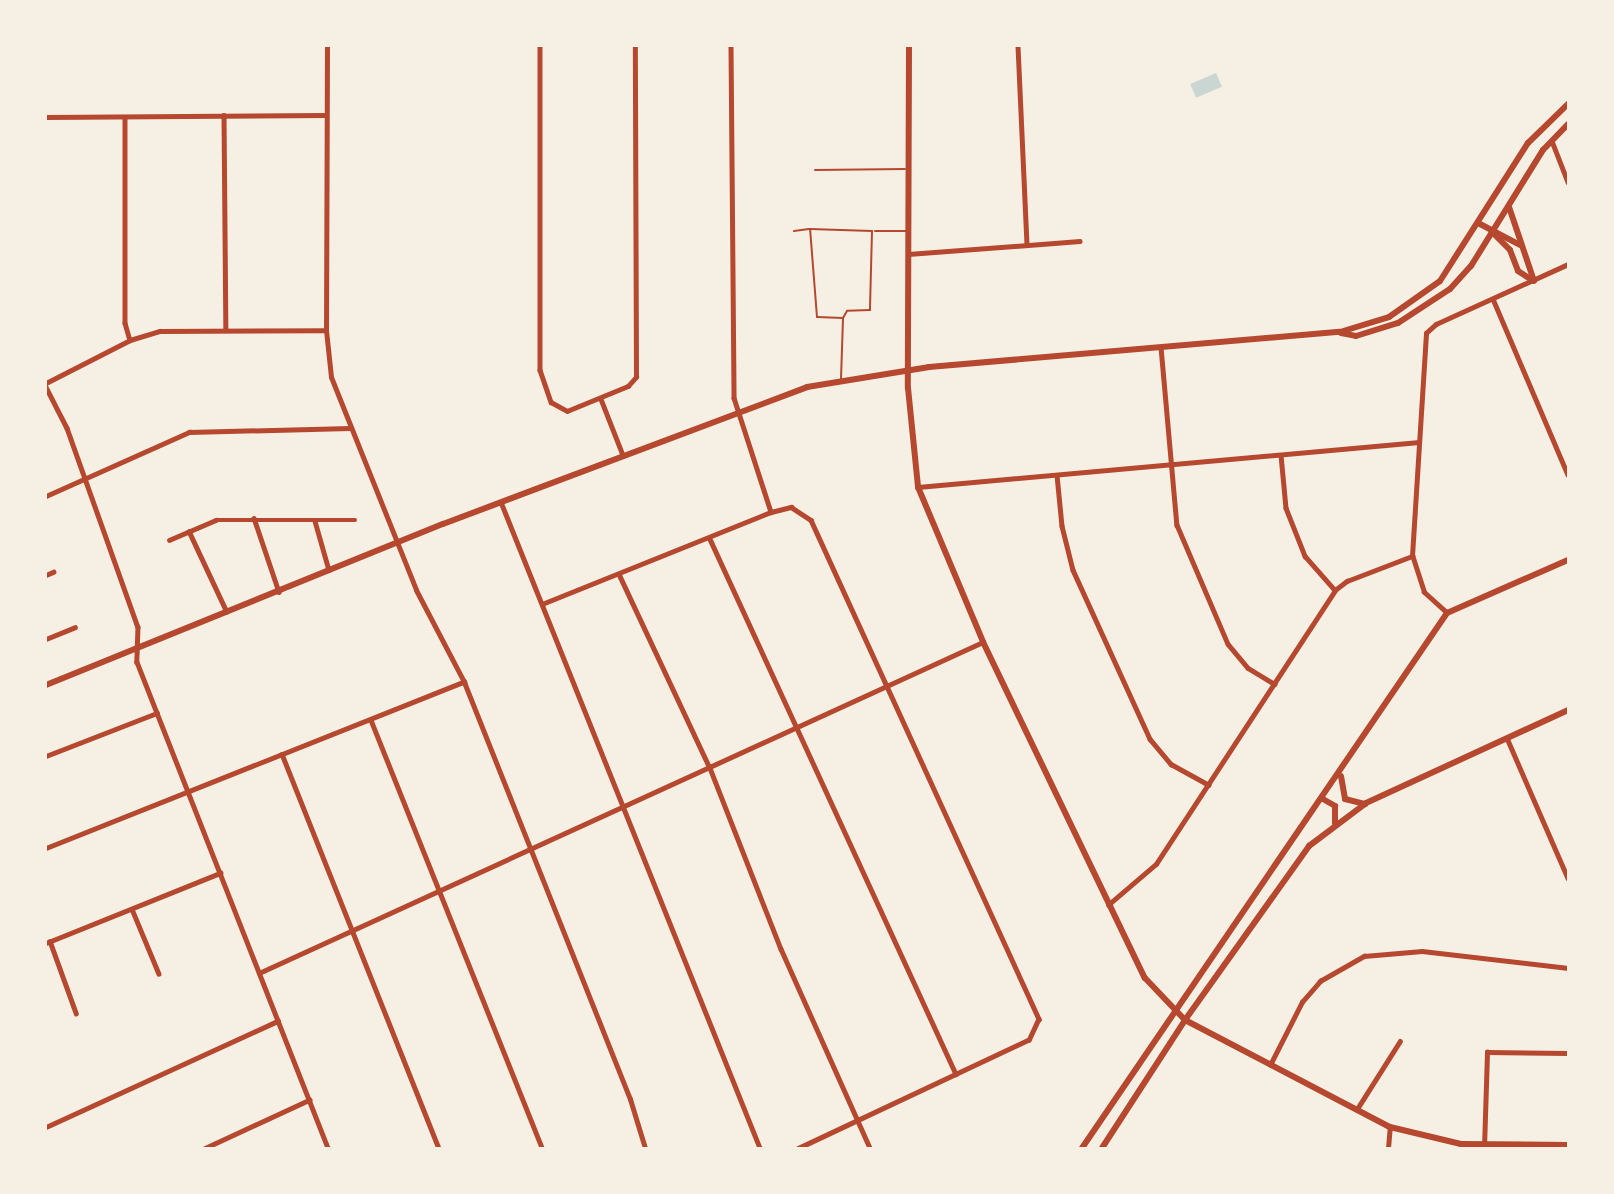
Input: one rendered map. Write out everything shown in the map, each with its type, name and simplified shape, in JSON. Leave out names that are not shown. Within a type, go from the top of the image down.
[{"type":"main road","points":[[909,46],[908,371],[918,487],[983,642],[1107,906],[1144,978],[1185,1020],[1390,1127],[1438,1142],[1484,1147],[1569,1145]]},
{"type":"main road","points":[[46,683],[736,411],[841,380],[908,371],[1339,332],[1389,317],[1414,303],[1440,281],[1480,224],[1528,143],[1569,104]]},
{"type":"main road","points":[[1339,332],[1356,336],[1375,332],[1430,306],[1471,267],[1552,140],[1569,124]]},
{"type":"main road","points":[[1509,205],[1534,281]]},
{"type":"main road","points":[[1480,224],[1510,250],[1518,271],[1534,281]]},
{"type":"main road","points":[[1493,233],[1520,245]]},
{"type":"main road","points":[[1082,1149],[1264,876],[1341,775],[1447,613],[1569,559]]},
{"type":"main road","points":[[1102,1149],[1185,1020],[1309,846],[1335,823],[1366,803],[1569,710]]},
{"type":"main road","points":[[1341,775],[1342,796],[1349,802],[1366,803]]},
{"type":"main road","points":[[1323,799],[1335,806],[1335,823]]},
{"type":"street","points":[[327,46],[326,330],[331,377],[397,545],[464,682],[630,1099],[645,1149]]},
{"type":"street","points":[[540,46],[540,370],[556,407],[567,411],[601,399],[636,377],[635,46]]},
{"type":"street","points":[[731,46],[736,411],[771,512]]},
{"type":"street","points":[[1018,46],[1027,244]]},
{"type":"street","points":[[224,115],[226,328]]},
{"type":"street","points":[[46,117],[326,116]]},
{"type":"street","points":[[125,117],[125,323],[130,340]]},
{"type":"street","points":[[1552,140],[1569,182]]},
{"type":"street","points":[[908,254],[1080,241]]},
{"type":"street","points":[[1447,613],[1424,592],[1412,556],[1425,337],[1436,324],[1569,264]]},
{"type":"street","points":[[1493,299],[1569,475]]},
{"type":"street","points":[[326,330],[226,328],[160,331],[130,340],[46,385],[85,479],[138,627],[137,662],[328,1149]]},
{"type":"street","points":[[1161,347],[1169,465],[1177,526],[1228,644],[1248,668],[1275,684]]},
{"type":"street","points":[[601,399],[623,455]]},
{"type":"street","points":[[46,496],[188,432],[350,428]]},
{"type":"street","points":[[918,487],[1419,442]]},
{"type":"street","points":[[1281,455],[1286,508],[1305,556],[1335,590]]},
{"type":"street","points":[[1057,475],[1062,526],[1073,570],[1150,739],[1171,764],[1209,785]]},
{"type":"street","points":[[502,502],[760,1149]]},
{"type":"street","points":[[542,604],[710,539],[771,512],[791,507],[811,520],[1038,1013],[1038,1025],[1029,1040],[799,1149]]},
{"type":"street","points":[[254,518],[279,592]]},
{"type":"street","points":[[169,540],[216,520],[355,520]]},
{"type":"street","points":[[315,521],[330,571]]},
{"type":"street","points":[[189,531],[227,613]]},
{"type":"street","points":[[710,539],[956,1074]]},
{"type":"street","points":[[1107,906],[1156,864],[1335,590],[1347,581],[1412,556]]},
{"type":"street","points":[[46,575],[53,572]]},
{"type":"street","points":[[619,574],[710,768],[782,950],[870,1149]]},
{"type":"street","points":[[46,639],[75,627]]},
{"type":"street","points":[[259,973],[983,642]]},
{"type":"street","points":[[46,848],[464,682]]},
{"type":"street","points":[[46,756],[157,713]]},
{"type":"street","points":[[371,720],[542,1149]]},
{"type":"street","points":[[1507,737],[1569,878]]},
{"type":"street","points":[[282,754],[350,932],[439,1149]]},
{"type":"street","points":[[76,1013],[48,942],[220,873]]},
{"type":"street","points":[[132,909],[159,974]]},
{"type":"street","points":[[1270,1065],[1302,1002],[1320,981],[1364,956],[1422,951],[1569,968]]},
{"type":"street","points":[[46,1127],[278,1021]]},
{"type":"street","points":[[1357,1110],[1400,1041]]},
{"type":"street","points":[[1484,1147],[1487,1052],[1569,1053]]},
{"type":"street","points":[[205,1149],[309,1100]]},
{"type":"street","points":[[1388,1149],[1390,1127]]},
{"type":"lane","points":[[815,170],[909,169]]},
{"type":"lane","points":[[810,229],[816,316],[843,318]]},
{"type":"lane","points":[[794,231],[909,230]]},
{"type":"lane","points":[[841,380],[843,318],[848,311],[872,309],[872,231]]},
{"type":"shaded area","points":[[1216,73],[1222,87],[1196,98],[1190,84]]}]
